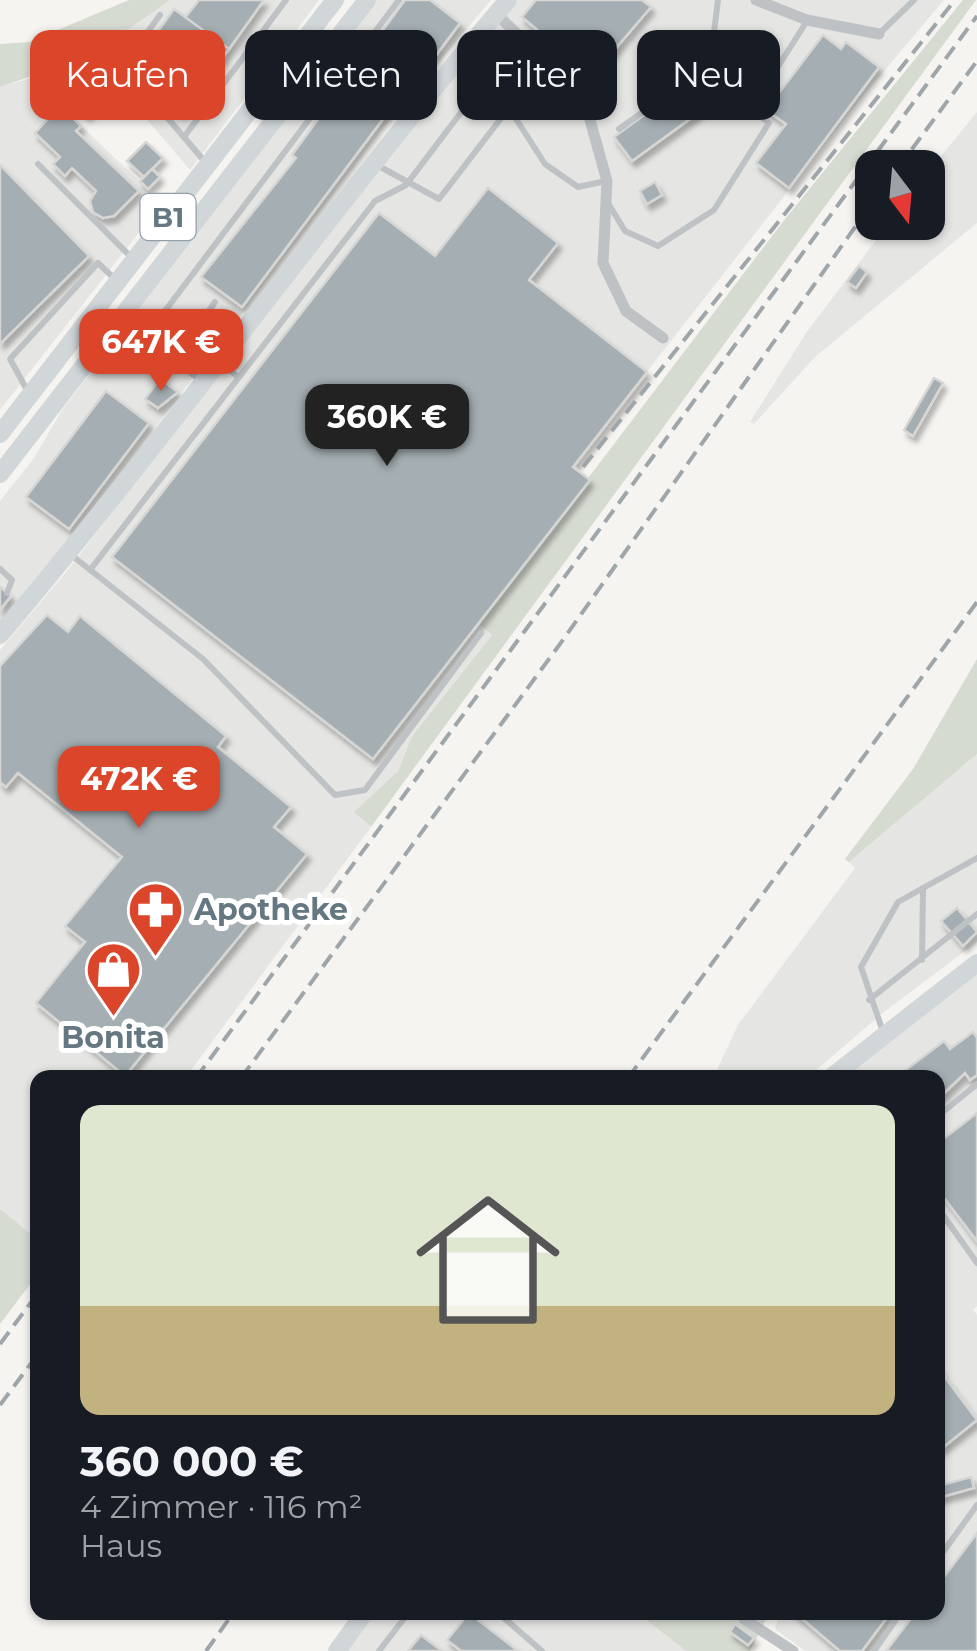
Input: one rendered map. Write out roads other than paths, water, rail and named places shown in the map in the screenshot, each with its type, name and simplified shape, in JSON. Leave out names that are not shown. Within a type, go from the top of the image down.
[{"type":"main road","name":"B1","points":[[0,434],[335,0]]},
{"type":"main road","name":"B1","points":[[0,474],[366,0]]},
{"type":"main road","points":[[0,635],[69,554],[371,162],[500,5]]},
{"type":"main road","points":[[840,1070],[977,963]]},
{"type":"main road","points":[[337,1651],[360,1620]]},
{"type":"street","points":[[756,0],[774,3],[808,20],[879,34]]},
{"type":"street","points":[[500,5],[517,30]]},
{"type":"street","points":[[590,120],[607,181],[603,263],[626,311],[663,338]]},
{"type":"street","points":[[746,1620],[793,1651]]},
{"type":"lane","points":[[184,137],[286,0]]},
{"type":"lane","points":[[202,382],[164,352],[160,333],[165,310],[399,0]]},
{"type":"lane","points":[[619,129],[710,64],[718,0]]},
{"type":"lane","points":[[879,34],[914,0]]},
{"type":"lane","points":[[160,16],[117,74],[184,137],[208,166]]},
{"type":"lane","points":[[608,202],[625,231],[658,246],[714,210],[769,123],[751,108],[808,20]]},
{"type":"lane","points":[[90,570],[375,201],[406,185],[457,118]]},
{"type":"lane","points":[[371,162],[406,185],[439,199],[500,120]]},
{"type":"lane","points":[[517,120],[545,164],[578,187],[607,181]]},
{"type":"lane","points":[[38,164],[135,261]]},
{"type":"lane","points":[[30,395],[10,358],[98,263],[118,282]]},
{"type":"lane","points":[[165,310],[200,322],[216,302]]},
{"type":"lane","points":[[218,360],[238,377]]},
{"type":"lane","points":[[69,554],[204,659],[335,795],[366,790],[481,634]]},
{"type":"lane","points":[[0,569],[12,580],[7,593]]},
{"type":"lane","points":[[884,1034],[868,1000],[861,967],[898,902],[977,858]]},
{"type":"lane","points":[[922,962],[923,888]]},
{"type":"lane","points":[[868,1000],[922,962],[977,914]]},
{"type":"lane","points":[[945,1110],[977,1084]]},
{"type":"lane","points":[[945,1218],[977,1263]]},
{"type":"lane","points":[[945,1549],[976,1504]]},
{"type":"lane","points":[[380,1651],[403,1620]]},
{"type":"lane","points":[[507,1620],[542,1651]]},
{"type":"lane","points":[[874,1651],[895,1620]]},
{"type":"railway","points":[[583,467],[955,0]]},
{"type":"railway","points":[[202,1070],[977,16]]},
{"type":"railway","points":[[911,150],[977,61]]},
{"type":"railway","points":[[247,1070],[560,644],[855,227]]},
{"type":"railway","points":[[634,1070],[977,602]]},
{"type":"railway","points":[[0,1344],[30,1304]]},
{"type":"railway","points":[[0,1405],[30,1365]]},
{"type":"railway","points":[[206,1651],[228,1620]]},
{"type":"place","name":"Apotheke","points":[[155,959]]},
{"type":"place","name":"Bonita","points":[[113,1019]]}]
